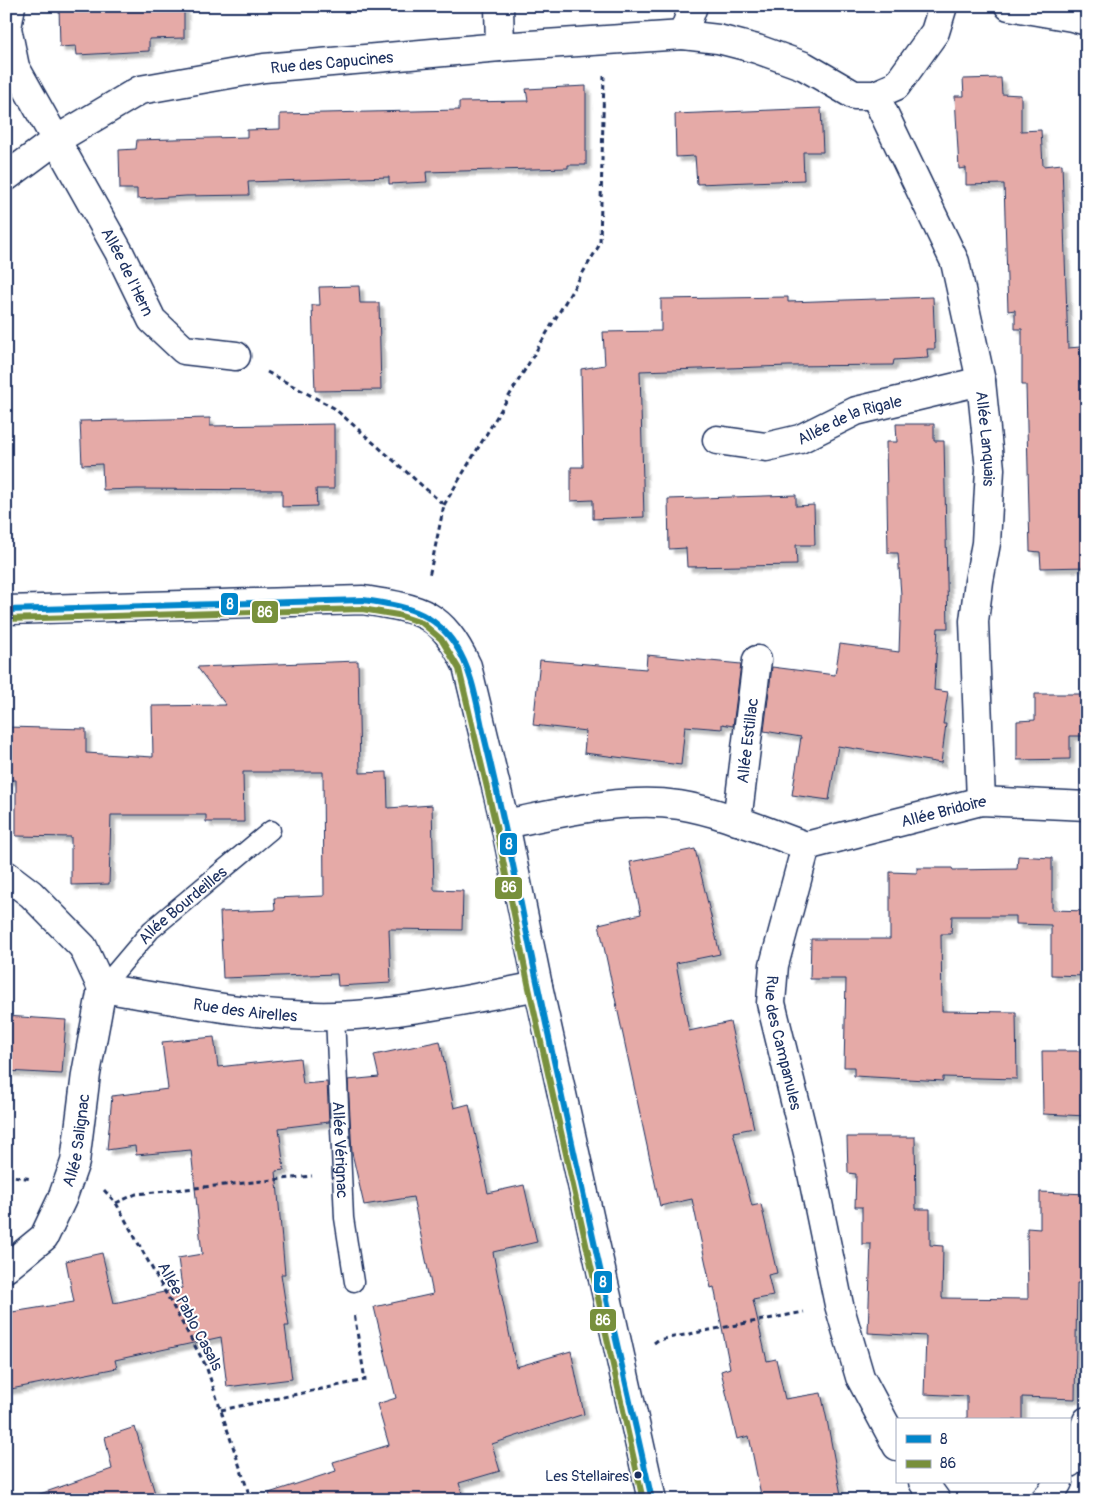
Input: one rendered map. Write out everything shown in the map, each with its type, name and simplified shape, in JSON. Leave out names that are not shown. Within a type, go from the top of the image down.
[{"type":"street","name":"Allée de l'Hern","points":[[11,6],[7,28],[15,66],[119,252],[152,320],[184,350],[236,356]]},
{"type":"street","points":[[499,6],[500,47]]},
{"type":"street","points":[[683,35],[693,6]]},
{"type":"street","points":[[875,95],[896,86],[935,32],[943,6]]},
{"type":"street","points":[[1009,6],[1078,15]]},
{"type":"street","name":"Rue des Capucines","points":[[6,177],[56,140],[140,90],[264,68],[500,47],[683,35],[718,39],[757,49],[804,66],[854,95],[875,95]]},
{"type":"street","name":"Allée Lanquais","points":[[875,95],[955,262],[981,381],[990,469],[986,543],[974,621],[981,801]]},
{"type":"street","name":"Allée de la Rigale","points":[[717,440],[766,446],[800,438],[856,411],[981,381]]},
{"type":"street","points":[[6,610],[364,600],[422,612],[441,625],[458,646],[468,666],[505,824],[538,986],[652,1500]]},
{"type":"street","name":"Allée Estillac","points":[[738,821],[757,660]]},
{"type":"street","name":"Allée Bridoire","points":[[806,846],[981,801],[1087,806]]},
{"type":"street","points":[[505,824],[595,807],[638,803],[679,805],[738,821],[806,846]]},
{"type":"street","name":"Rue des Campanules","points":[[806,846],[774,966],[771,1003],[808,1154],[839,1305],[860,1377],[896,1444]]},
{"type":"street","points":[[6,875],[31,894],[83,947],[102,988]]},
{"type":"street","name":"Rue des Airelles","points":[[102,988],[268,1014],[335,1016],[404,1011],[538,986]]},
{"type":"street","name":"Allée Salignac","points":[[6,1268],[44,1237],[62,1199],[75,1162],[86,1074],[102,988]]},
{"type":"street","points":[[1070,1461],[1087,1421]]},
{"type":"street","points":[[924,1484],[936,1500]]},
{"type":"street","points":[[1045,1500],[1052,1494],[1057,1484]]},
{"type":"lane","name":"Allée Bourdeilles","points":[[102,988],[151,930],[271,830]]},
{"type":"lane","name":"Allée Vérignac","points":[[335,1016],[344,1218],[354,1282]]},
{"type":"path","points":[[422,612],[444,505],[600,244],[605,41]]},
{"type":"path","points":[[236,356],[334,408],[444,505]]},
{"type":"path","name":"Allée Pablo Casals","points":[[75,1162],[116,1203],[206,1366],[251,1500]]},
{"type":"path","points":[[116,1203],[136,1194],[342,1173]]},
{"type":"path","points":[[221,1410],[364,1380],[352,1297],[354,1282]]},
{"type":"path","points":[[621,1364],[658,1340],[839,1305]]},
{"type":"building","points":[[184,6],[184,38],[149,39],[149,51],[77,55],[76,46],[60,47],[59,7]]},
{"type":"building","points":[[1001,78],[1002,94],[1021,95],[1021,131],[1041,130],[1043,166],[1062,164],[1068,348],[1080,347],[1085,438],[1087,438],[1087,567],[1041,568],[1040,552],[1030,551],[1026,385],[1022,385],[1022,329],[1015,329],[1015,310],[1008,311],[1004,184],[966,185],[966,168],[959,169],[955,96],[964,96],[963,79]]},
{"type":"building","points":[[586,86],[586,165],[568,165],[568,168],[426,172],[427,182],[389,184],[389,177],[248,182],[249,195],[137,199],[137,189],[120,189],[119,150],[136,149],[137,140],[247,137],[247,130],[280,129],[280,114],[459,110],[459,102],[528,101],[526,89]]},
{"type":"building","points":[[821,108],[823,152],[803,152],[804,180],[697,184],[695,156],[676,157],[675,114]]},
{"type":"building","points":[[359,286],[360,303],[379,303],[381,390],[315,391],[312,305],[320,305],[319,287]]},
{"type":"building","points":[[788,297],[788,302],[933,297],[935,349],[927,349],[928,358],[894,360],[893,365],[640,371],[644,517],[593,519],[593,500],[571,501],[571,467],[583,467],[581,369],[605,365],[603,332],[661,331],[661,299]]},
{"type":"building","points":[[210,418],[210,426],[334,424],[334,489],[316,489],[317,506],[282,507],[282,490],[103,490],[102,464],[82,465],[80,421]]},
{"type":"building","points":[[896,424],[934,424],[934,441],[944,441],[948,628],[938,628],[934,690],[948,692],[943,724],[946,724],[941,763],[838,746],[829,800],[792,795],[801,737],[764,731],[772,667],[835,675],[840,644],[899,652],[901,595],[898,553],[888,553],[886,442],[897,442]]},
{"type":"building","points":[[796,495],[796,506],[814,505],[815,545],[796,545],[797,565],[687,567],[686,548],[669,549],[668,499]]},
{"type":"building","points":[[647,655],[741,664],[733,726],[722,724],[722,729],[685,726],[681,765],[584,753],[586,731],[533,725],[540,660],[646,669]]},
{"type":"building","points":[[358,661],[360,773],[387,772],[388,808],[432,805],[434,890],[463,891],[462,930],[389,929],[391,983],[338,986],[337,974],[223,978],[220,912],[275,910],[274,898],[324,896],[323,772],[243,772],[244,822],[206,822],[206,815],[111,815],[109,884],[71,885],[71,837],[16,836],[16,780],[6,780],[6,727],[86,729],[86,753],[153,757],[152,706],[226,705],[197,667]]},
{"type":"building","points":[[1035,694],[1087,694],[1087,736],[1070,736],[1070,759],[1017,760],[1017,721],[1035,720]]},
{"type":"building","points":[[695,849],[720,954],[676,963],[689,1031],[730,1022],[754,1128],[733,1132],[752,1206],[761,1204],[777,1273],[768,1275],[773,1296],[753,1300],[767,1361],[776,1359],[785,1399],[821,1393],[842,1500],[762,1500],[749,1436],[737,1439],[721,1371],[730,1368],[714,1287],[711,1288],[692,1199],[660,1206],[599,924],[641,914],[630,862]]},
{"type":"building","points":[[1018,856],[1052,858],[1052,910],[1087,911],[1087,976],[1051,975],[1051,925],[1016,924],[1016,916],[952,916],[951,934],[941,934],[942,1011],[1016,1012],[1017,1079],[943,1077],[943,1081],[854,1076],[854,1067],[844,1067],[846,979],[810,979],[811,939],[890,939],[890,872],[917,873],[917,868],[952,868],[953,870],[1017,869]]},
{"type":"building","points":[[6,1016],[66,1020],[62,1074],[6,1071]]},
{"type":"building","points":[[214,1037],[218,1067],[300,1058],[303,1084],[327,1082],[329,1122],[279,1128],[284,1170],[276,1171],[285,1274],[281,1274],[289,1326],[285,1326],[292,1379],[227,1387],[221,1337],[115,1360],[117,1368],[6,1390],[6,1313],[74,1302],[66,1261],[102,1253],[114,1303],[182,1288],[178,1258],[202,1254],[191,1150],[136,1155],[135,1146],[107,1150],[112,1096],[168,1089],[162,1042]]},
{"type":"building","points":[[440,1041],[454,1108],[469,1104],[488,1193],[524,1185],[537,1242],[493,1252],[516,1367],[571,1351],[584,1414],[492,1444],[500,1471],[459,1483],[464,1500],[271,1500],[269,1493],[336,1471],[333,1462],[389,1445],[377,1404],[396,1398],[374,1307],[433,1294],[413,1197],[364,1205],[352,1153],[348,1080],[379,1077],[374,1055]]},
{"type":"building","points":[[1042,1051],[1087,1051],[1087,1116],[1043,1114]]},
{"type":"building","points":[[847,1137],[915,1137],[916,1209],[930,1209],[930,1245],[943,1246],[942,1298],[1028,1299],[1027,1228],[1040,1229],[1040,1192],[1087,1194],[1087,1265],[1085,1265],[1084,1283],[1077,1283],[1075,1399],[1022,1397],[1022,1418],[967,1418],[967,1396],[924,1394],[926,1336],[868,1333],[871,1244],[862,1244],[862,1207],[855,1207],[856,1174],[848,1173]]},
{"type":"building","points":[[135,1427],[157,1500],[38,1500],[37,1495],[112,1469],[105,1437]]},
{"type":"transit line","name":"8","points":[[6,610],[363,600],[404,608],[427,617],[437,624],[456,646],[467,667],[477,701],[557,1076],[652,1500]]},
{"type":"transit line","name":"86","points":[[6,619],[362,609],[398,615],[422,623],[441,639],[459,669],[496,826],[529,988],[643,1500]]},
{"type":"place","name":"Les Stellaires","points":[[638,1475]]}]
